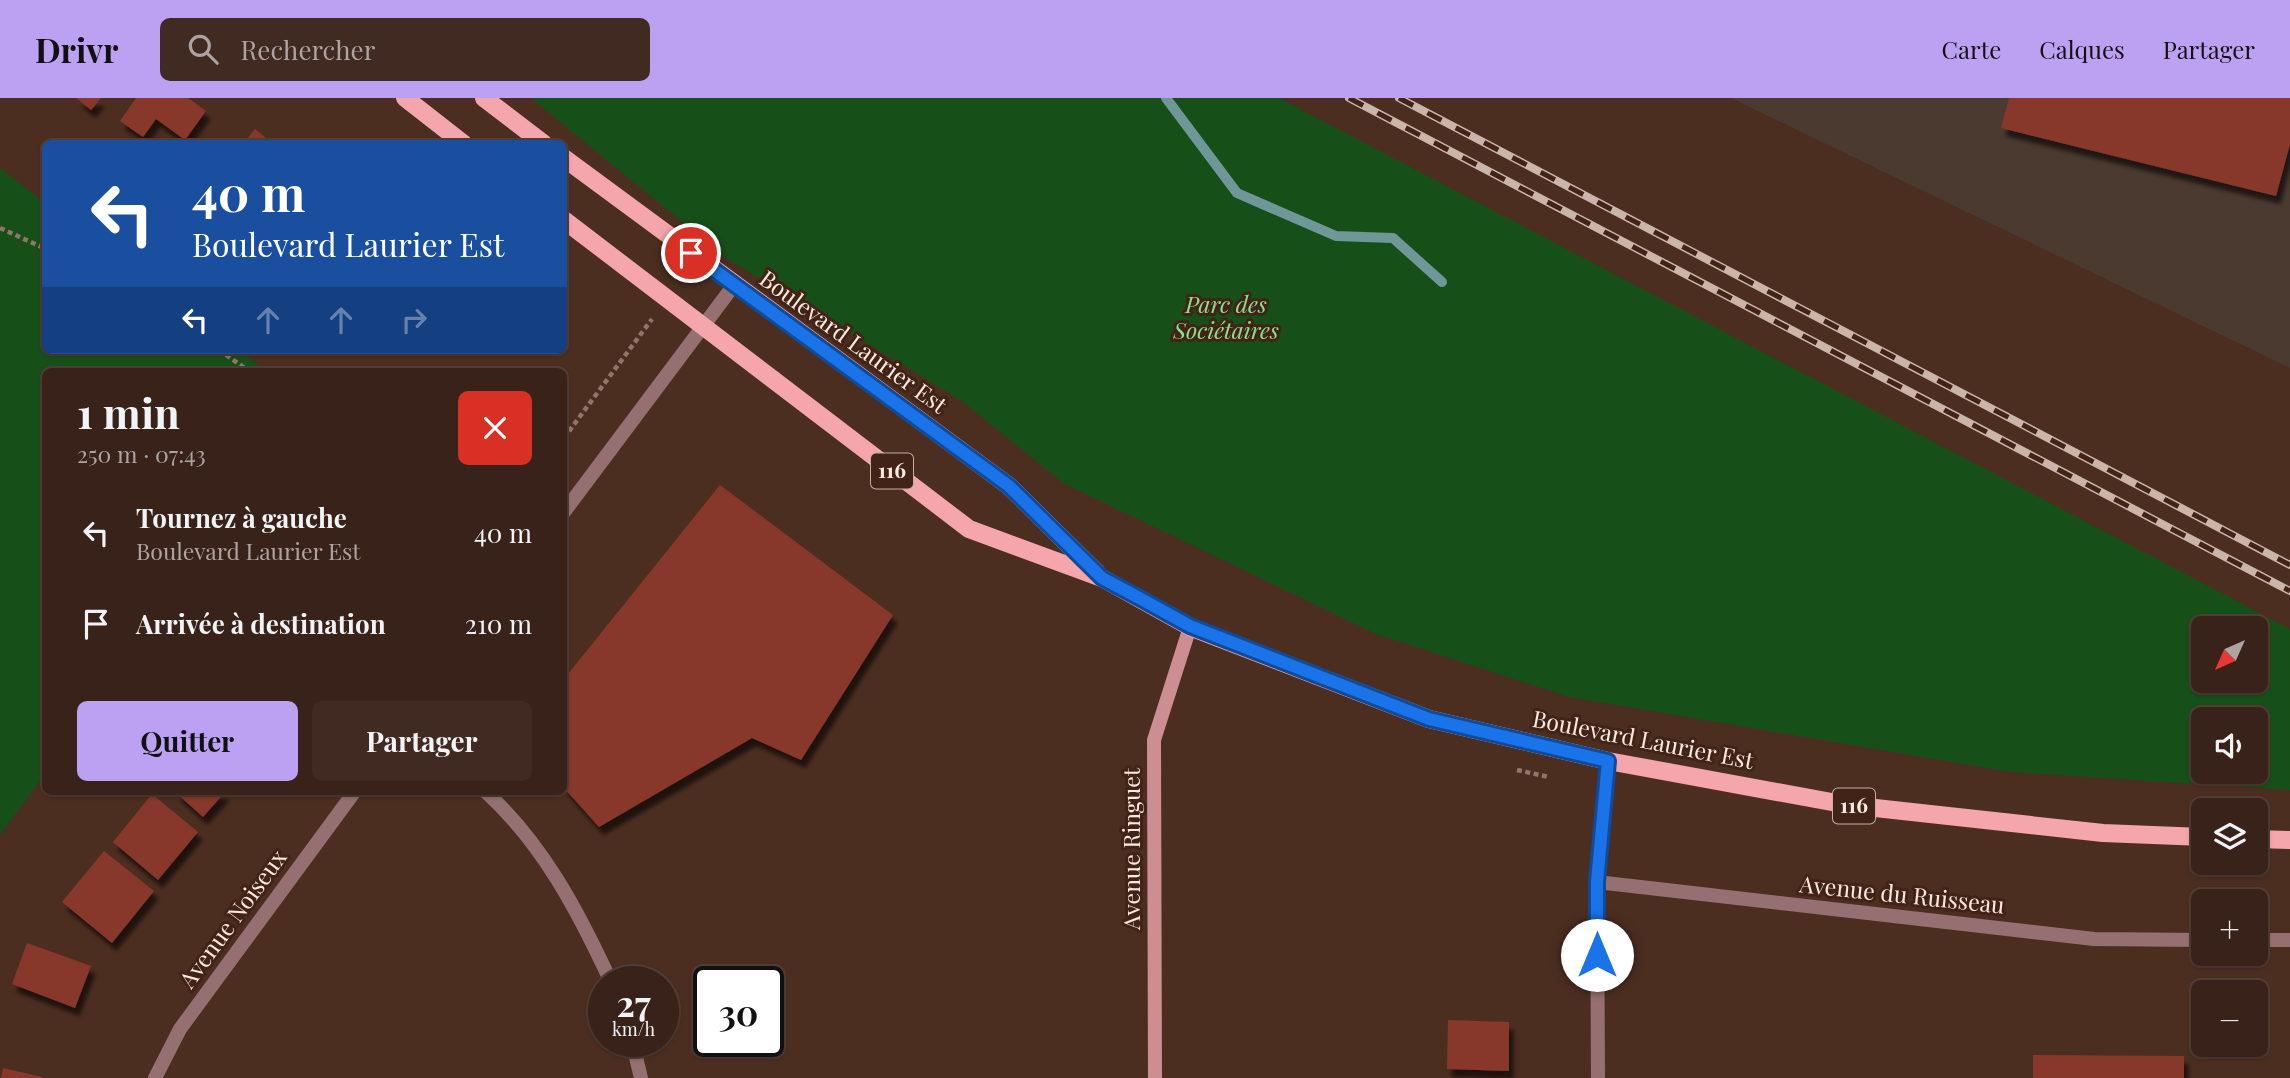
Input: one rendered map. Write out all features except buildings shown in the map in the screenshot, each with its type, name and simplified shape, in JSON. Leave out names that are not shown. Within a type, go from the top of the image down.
[{"type":"main road","points":[[405,98],[459,140]]},
{"type":"main road","points":[[484,98],[539,140]]},
{"type":"main road","name":"Boulevard Laurier Est","points":[[567,160],[1009,486],[1102,578]]},
{"type":"main road","name":"Boulevard Laurier Est","points":[[567,222],[969,529],[1102,578],[1190,626],[1429,719],[1608,761],[1848,805],[2103,833],[2191,837]]},
{"type":"main road","points":[[2268,839],[2290,840]]},
{"type":"street","points":[[567,508],[734,285]]},
{"type":"street","name":"Avenue Ringuet","points":[[1154,1078],[1154,740],[1190,626]]},
{"type":"street","points":[[1598,1078],[1597,882],[1608,761]]},
{"type":"street","name":"Avenue Noiseux","points":[[155,1078],[180,1029],[352,795]]},
{"type":"street","points":[[489,795],[515,818],[575,904],[604,966]]},
{"type":"street","name":"Avenue du Ruisseau","points":[[1597,882],[2094,939],[2191,940]]},
{"type":"street","points":[[2268,940],[2290,940]]},
{"type":"street","points":[[636,1057],[641,1078]]},
{"type":"path","points":[[0,228],[42,247]]},
{"type":"path","points":[[567,434],[653,317]]},
{"type":"path","points":[[225,354],[245,368]]},
{"type":"shaded area","points":[[1731,98],[2290,98],[2290,368]]},
{"type":"green space","name":"Parc des Sociétaires","points":[[531,98],[1279,98],[2265,616],[2191,616],[2191,693],[2268,693],[2268,617],[2290,629],[2290,790],[2197,784],[2268,784],[2268,707],[2191,707],[2191,784],[2010,772],[1569,697],[1376,634],[1063,483],[962,401],[726,258]]},
{"type":"green space","points":[[0,168],[42,201],[42,354],[244,354],[263,368],[42,368],[42,778],[0,835]]},
{"type":"waterway","points":[[1166,98],[1237,193],[1336,236],[1393,238],[1442,282]]},
{"type":"railway","points":[[1349,98],[2290,591]]},
{"type":"railway","points":[[1399,98],[2290,565]]},
{"type":"route","points":[[691,253],[1009,486],[1102,578],[1190,626],[1429,719],[1608,761],[1597,882],[1597,955]]}]
